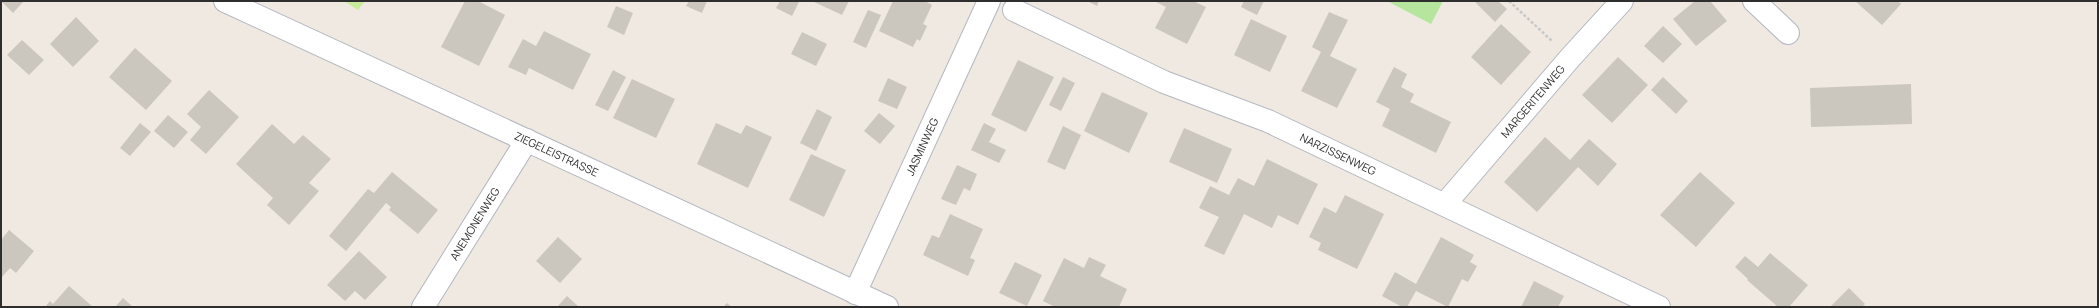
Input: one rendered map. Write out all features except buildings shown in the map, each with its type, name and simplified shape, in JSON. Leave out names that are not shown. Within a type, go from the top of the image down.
[{"type":"street","name":"ZIEGELEISTRASSE","points":[[225,1],[887,307]]},
{"type":"street","name":"JASMINWEG","points":[[855,293],[990,1]]},
{"type":"street","name":"MARGERITENWEG","points":[[1445,204],[1570,58],[1622,1]]},
{"type":"street","points":[[1754,1],[1788,33]]},
{"type":"street","name":"NARZISSENWEG","points":[[1010,4],[1164,82],[1268,120],[1659,307]]},
{"type":"street","name":"ANEMONENWEG","points":[[423,307],[527,140]]},
{"type":"path","points":[[1509,1],[1570,58]]},
{"type":"green space","points":[[344,1],[365,1],[358,10]]},
{"type":"green space","points":[[1387,1],[1443,1],[1431,24]]}]
